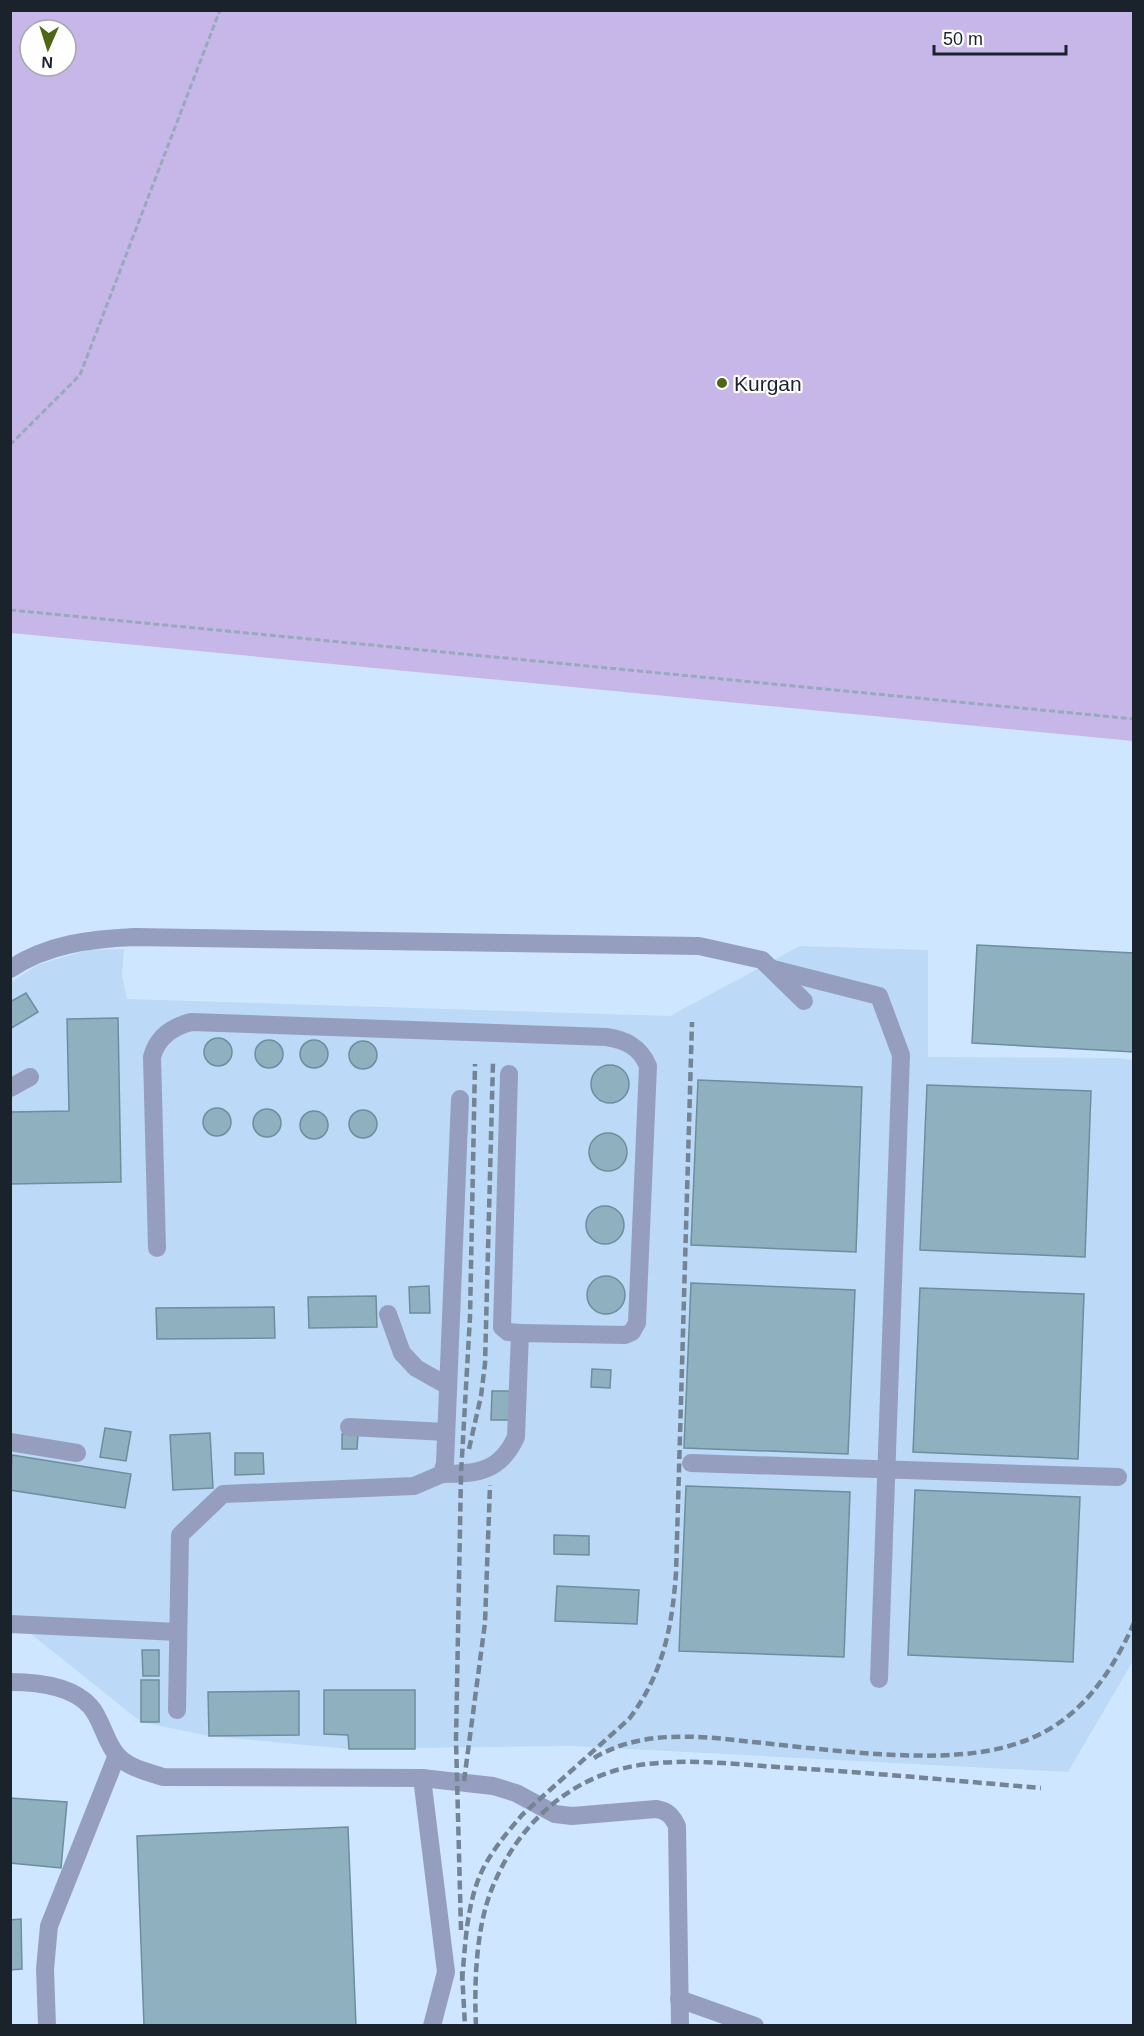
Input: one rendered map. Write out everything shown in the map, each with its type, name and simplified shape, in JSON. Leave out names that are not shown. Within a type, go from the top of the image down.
[{"type":"street","points":[[10,969],[23,960],[64,945],[100,939],[134,937],[699,946],[762,960],[804,1001]]},
{"type":"street","points":[[772,969],[879,996],[901,1055],[879,1678]]},
{"type":"street","points":[[157,1248],[152,1058],[154,1046],[170,1030],[180,1025],[191,1022],[606,1037],[623,1040],[640,1052],[648,1066],[637,1323],[632,1332],[625,1335],[520,1333],[508,1332],[502,1327],[509,1074]]},
{"type":"street","points":[[10,1088],[30,1077]]},
{"type":"street","points":[[442,1474],[445,1463],[460,1100]]},
{"type":"street","points":[[388,1314],[402,1353],[416,1368],[448,1386]]},
{"type":"street","points":[[177,1710],[180,1535],[223,1494],[414,1486],[442,1474],[484,1471],[498,1462],[510,1449],[516,1437],[520,1333]]},
{"type":"street","points":[[349,1427],[446,1431]]},
{"type":"street","points":[[10,1442],[77,1453]]},
{"type":"street","points":[[691,1463],[1118,1477]]},
{"type":"street","points":[[10,1624],[178,1632]]},
{"type":"street","points":[[10,1682],[36,1682],[70,1692],[89,1706],[117,1755],[138,1769],[163,1777],[422,1778],[493,1786],[516,1793],[555,1814],[572,1816],[656,1809],[666,1811],[678,1826],[680,2025]]},
{"type":"street","points":[[47,2025],[45,1969],[49,1926],[117,1755]]},
{"type":"street","points":[[422,1778],[446,1972],[432,2025]]},
{"type":"street","points":[[679,1999],[755,2025]]},
{"type":"path","points":[[10,444],[81,375],[220,10]]},
{"type":"path","points":[[10,610],[1134,719]]},
{"type":"shaded area","points":[[10,11],[1133,11],[1133,741],[11,633]]},
{"type":"shaded area","points":[[800,946],[928,950],[928,1057],[1133,1060],[1133,1661],[1068,1772],[571,1746],[349,1749],[209,1736],[141,1722],[11,1618],[10,983],[38,965],[87,950],[124,949],[122,975],[127,999],[670,1016]]},
{"type":"building","points":[[977,945],[1134,953],[1134,1052],[972,1043]]},
{"type":"building","points":[[26,993],[38,1012],[10,1029],[10,1002]]},
{"type":"building","points":[[118,1018],[121,1182],[10,1184],[10,1112],[69,1111],[67,1019]]},
{"type":"building","points":[[218,1038],[228,1042],[232,1052],[228,1062],[218,1066],[208,1062],[204,1052],[208,1042]]},
{"type":"building","points":[[269,1040],[279,1044],[283,1054],[279,1064],[269,1068],[259,1064],[255,1054],[259,1044]]},
{"type":"building","points":[[314,1040],[324,1044],[328,1054],[324,1064],[314,1068],[304,1064],[300,1054],[304,1044]]},
{"type":"building","points":[[363,1041],[373,1045],[377,1055],[373,1065],[363,1069],[353,1065],[349,1055],[353,1045]]},
{"type":"building","points":[[610,1065],[623,1071],[629,1084],[623,1097],[610,1103],[597,1097],[591,1084],[597,1071]]},
{"type":"building","points":[[698,1080],[862,1087],[856,1252],[691,1245]]},
{"type":"building","points":[[927,1085],[1091,1091],[1085,1257],[920,1250]]},
{"type":"building","points":[[217,1108],[227,1112],[231,1122],[227,1132],[217,1136],[207,1132],[203,1122],[207,1112]]},
{"type":"building","points":[[267,1109],[277,1113],[281,1123],[277,1133],[267,1137],[257,1133],[253,1123],[257,1113]]},
{"type":"building","points":[[363,1110],[373,1114],[377,1124],[373,1134],[363,1138],[353,1134],[349,1124],[353,1114]]},
{"type":"building","points":[[314,1111],[324,1115],[328,1125],[324,1135],[314,1139],[304,1135],[300,1125],[304,1115]]},
{"type":"building","points":[[608,1133],[621,1139],[627,1152],[621,1165],[608,1171],[595,1165],[589,1152],[595,1139]]},
{"type":"building","points":[[605,1206],[618,1212],[624,1225],[618,1238],[605,1244],[592,1238],[586,1225],[592,1212]]},
{"type":"building","points":[[606,1276],[619,1282],[625,1295],[619,1308],[606,1314],[593,1308],[587,1295],[593,1282]]},
{"type":"building","points":[[691,1283],[855,1290],[848,1454],[684,1448]]},
{"type":"building","points":[[429,1286],[430,1313],[410,1313],[409,1287]]},
{"type":"building","points":[[920,1288],[1084,1294],[1078,1459],[913,1452]]},
{"type":"building","points":[[376,1296],[377,1327],[309,1328],[308,1297]]},
{"type":"building","points":[[274,1307],[275,1338],[157,1339],[156,1308]]},
{"type":"building","points":[[592,1369],[611,1370],[610,1388],[591,1387]]},
{"type":"building","points":[[492,1391],[511,1391],[511,1420],[491,1420]]},
{"type":"building","points":[[105,1428],[131,1432],[126,1461],[100,1457]]},
{"type":"building","points":[[210,1433],[213,1488],[173,1490],[170,1435]]},
{"type":"building","points":[[342,1434],[358,1434],[357,1449],[342,1449]]},
{"type":"building","points":[[235,1453],[263,1453],[264,1474],[235,1475]]},
{"type":"building","points":[[12,1455],[131,1474],[125,1508],[10,1490]]},
{"type":"building","points":[[686,1486],[850,1492],[844,1657],[679,1651]]},
{"type":"building","points":[[915,1490],[1080,1497],[1073,1662],[908,1655]]},
{"type":"building","points":[[554,1535],[589,1536],[589,1555],[554,1554]]},
{"type":"building","points":[[557,1586],[639,1590],[637,1624],[555,1621]]},
{"type":"building","points":[[142,1650],[159,1650],[159,1676],[143,1676]]},
{"type":"building","points":[[141,1680],[159,1680],[159,1722],[141,1722]]},
{"type":"building","points":[[324,1690],[415,1690],[415,1749],[349,1749],[348,1735],[324,1734]]},
{"type":"building","points":[[299,1691],[299,1735],[209,1736],[208,1692]]},
{"type":"building","points":[[10,1798],[67,1802],[61,1868],[10,1863]]},
{"type":"building","points":[[348,1827],[356,2026],[144,2026],[137,1836]]},
{"type":"building","points":[[21,1919],[22,1969],[10,1970],[10,1920]]},
{"type":"railway","points":[[462,1980],[470,1909],[480,1876],[489,1858],[522,1815],[629,1719],[650,1685],[664,1650],[672,1613],[676,1573],[692,1022]]},
{"type":"railway","points":[[469,1449],[481,1396],[485,1364],[493,1062]]},
{"type":"railway","points":[[461,1930],[456,1740],[461,1474],[470,1317],[475,1064]]},
{"type":"railway","points":[[464,1781],[485,1623],[490,1485]]},
{"type":"railway","points":[[594,1758],[632,1742],[672,1737],[713,1738],[897,1755],[977,1753],[1011,1745],[1041,1734],[1068,1716],[1092,1692],[1114,1662],[1134,1623]]},
{"type":"railway","points":[[476,2026],[475,1993],[479,1940],[486,1906],[501,1868],[529,1827],[546,1809],[566,1794],[610,1772],[654,1763],[693,1762],[854,1772],[1041,1788]]},
{"type":"railway","points":[[462,1972],[465,2026]]},
{"type":"place","name":"Kurgan","points":[[722,383]]}]
